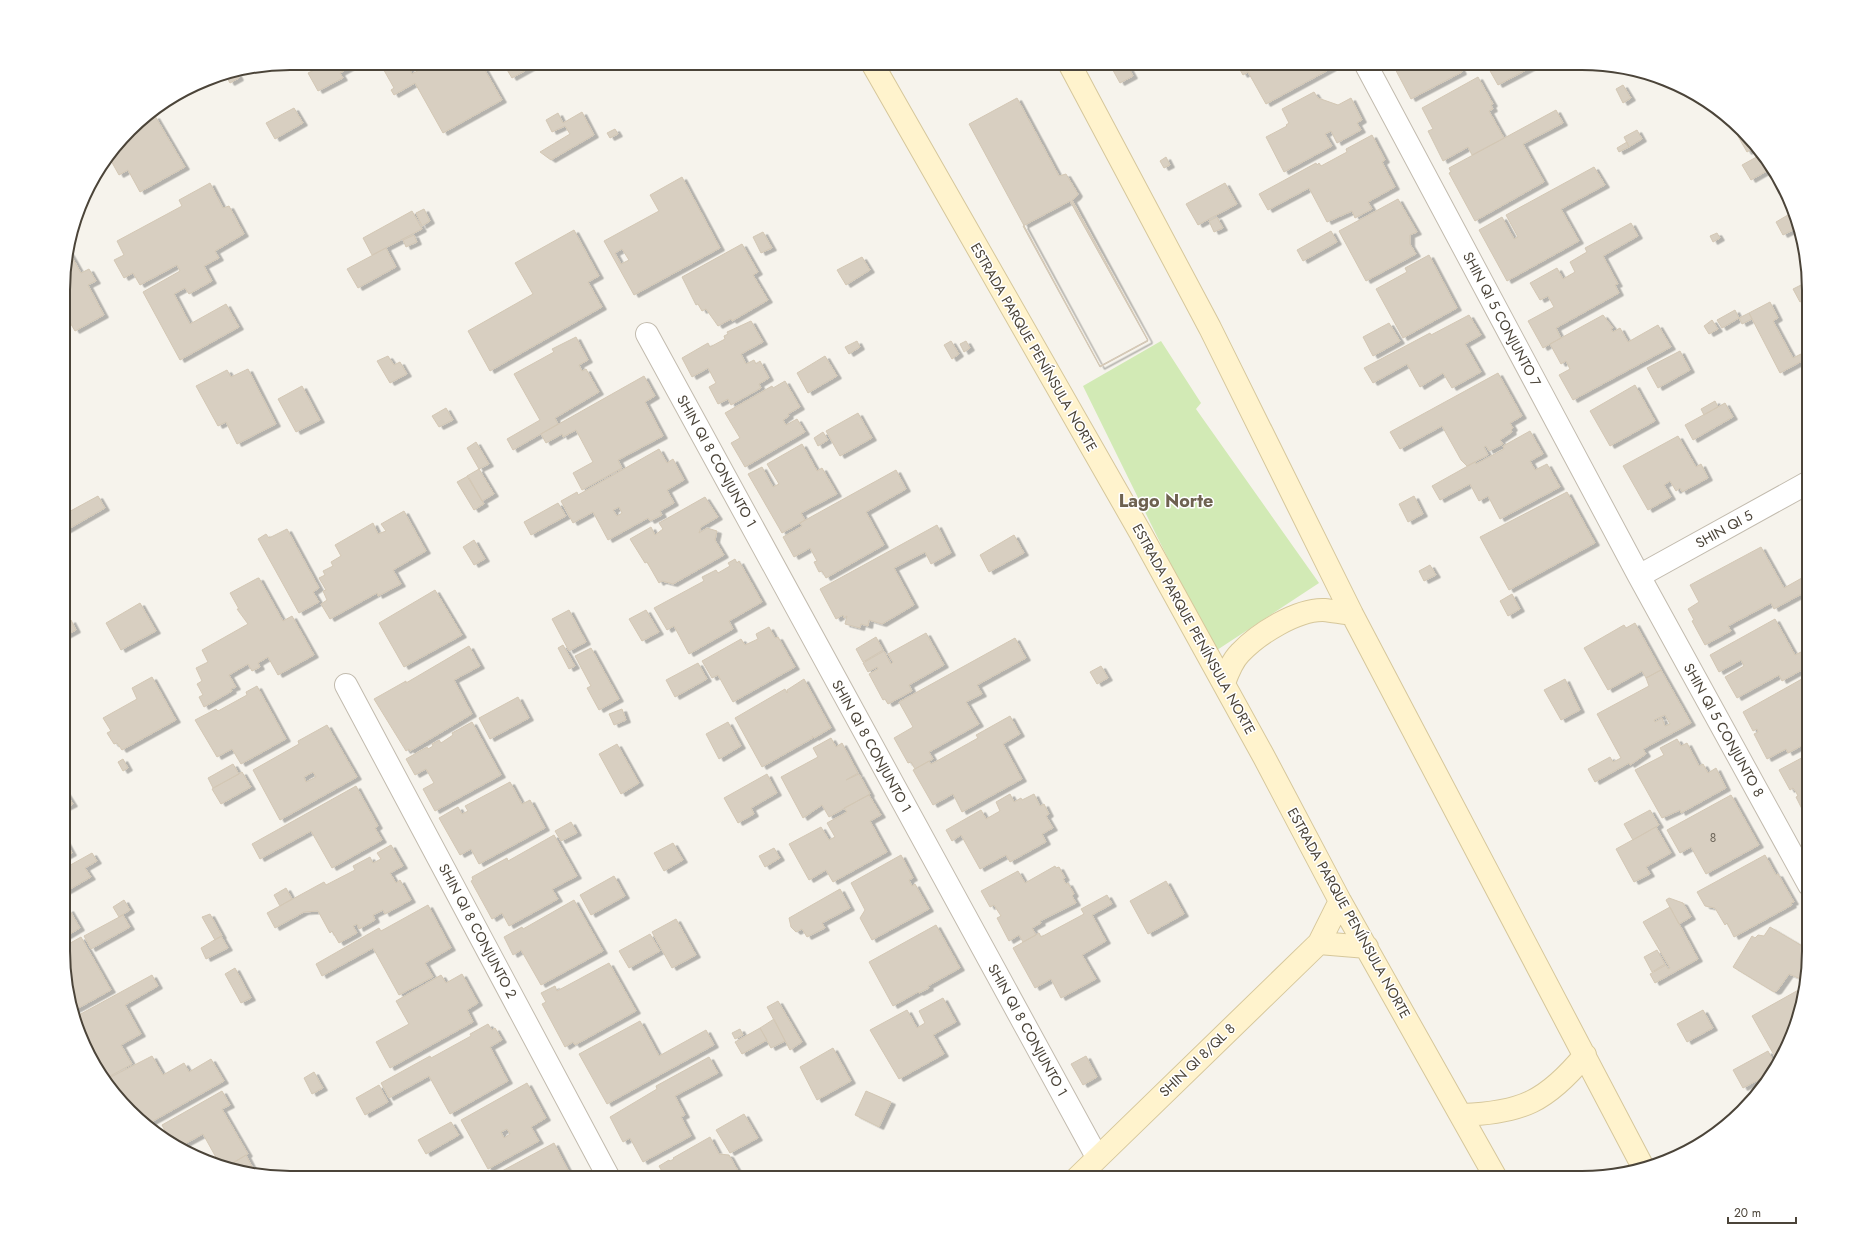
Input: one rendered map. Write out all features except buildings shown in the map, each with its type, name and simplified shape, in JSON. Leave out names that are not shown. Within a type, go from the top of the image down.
[{"type":"main road","name":"ESTRADA PARQUE PENÍNSULA NORTE","points":[[876,70],[1133,519],[1224,683],[1340,900],[1492,1171]]},
{"type":"main road","points":[[1073,70],[1210,328],[1352,614],[1641,1163]]},
{"type":"main road","points":[[1224,683],[1232,663],[1241,652],[1268,630],[1282,622],[1299,615],[1323,610],[1352,614]]},
{"type":"main road","name":"SHIN QI 8/QL 8","points":[[1084,1171],[1319,943],[1340,900]]},
{"type":"main road","points":[[1319,943],[1367,947]]},
{"type":"main road","points":[[1462,1115],[1490,1114],[1515,1109],[1543,1096],[1566,1077],[1585,1055]]},
{"type":"street","name":"SHIN QI 5 CONJUNTO 7","points":[[1368,70],[1640,576]]},
{"type":"street","name":"SHIN QI 8 CONJUNTO 1","points":[[647,334],[1097,1157]]},
{"type":"street","name":"SHIN QI 5","points":[[1640,576],[1802,485]]},
{"type":"street","name":"SHIN QI 5 CONJUNTO 8","points":[[1640,576],[1802,874]]},
{"type":"street","name":"SHIN QI 8 CONJUNTO 2","points":[[346,685],[605,1171]]},
{"type":"green space","points":[[1161,341],[1201,403],[1196,409],[1319,583],[1214,652],[1083,386]]},
{"type":"district","name":"Lago Norte","points":[[1166,501]]}]
